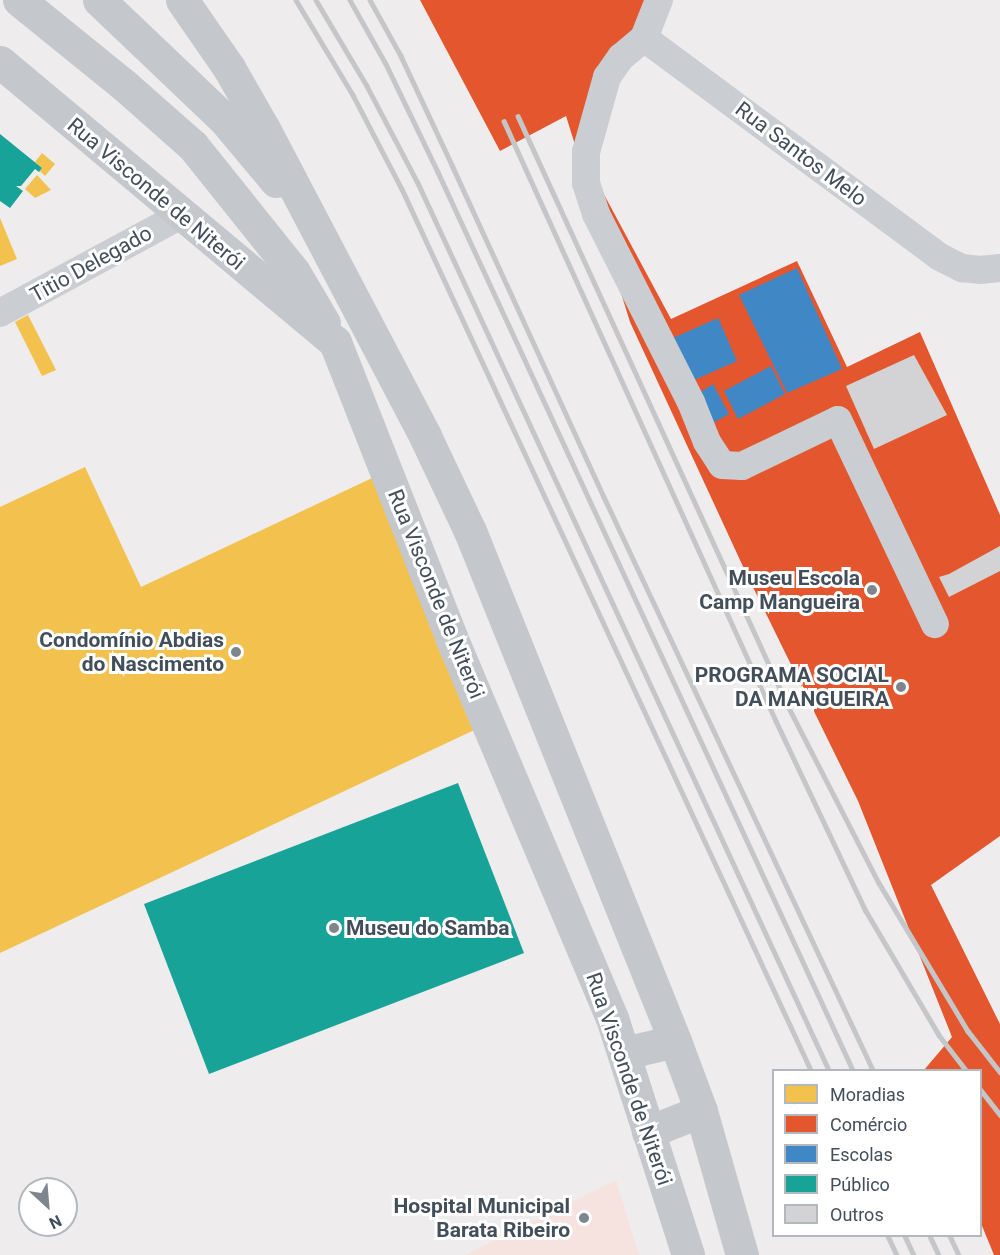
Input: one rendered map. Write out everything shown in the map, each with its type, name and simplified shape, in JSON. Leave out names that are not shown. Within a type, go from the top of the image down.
[{"type":"main road","points":[[19,0],[124,85],[193,146],[294,272],[335,342]]},
{"type":"main road","points":[[99,0],[224,118],[318,230]]},
{"type":"main road","points":[[182,0],[229,68],[318,230],[425,436],[470,531],[675,1041],[701,1111],[742,1255]]},
{"type":"main road","name":"Rua Visconde de Niterói","points":[[0,63],[335,342],[452,638],[612,1018],[688,1255]]},
{"type":"main road","points":[[624,1053],[675,1041]]},
{"type":"main road","points":[[648,1132],[701,1111]]},
{"type":"street","points":[[659,0],[644,38],[621,57],[607,77],[586,152],[586,183],[596,214],[691,402],[707,442],[722,465],[742,466],[838,420],[935,624]]},
{"type":"street","name":"Rua Santos Melo","points":[[644,38],[940,257],[962,268],[980,270],[1000,266]]},
{"type":"street","name":"Titio Delegado","points":[[0,313],[181,215]]},
{"type":"shaded area","name":"Hospital Municipal Barata Ribeiro","points":[[616,1180],[639,1255],[465,1255]]},
{"type":"building: Moradias","points":[[42,153],[55,164],[45,176],[40,171],[42,168],[35,162]]},
{"type":"building: Moradias","points":[[37,175],[51,190],[35,198],[25,189]]},
{"type":"building: Moradias","points":[[0,218],[17,259],[0,266]]},
{"type":"building: Moradias","points":[[28,315],[56,370],[42,376],[15,322]]},
{"type":"building: Moradias","name":"Condomínio Abdias do Nascimento","points":[[85,467],[141,587],[387,471],[502,717],[0,953],[0,507]]},
{"type":"building: Comércio","name":"PROGRAMA SOCIAL DA MANGUEIRA","points":[[420,0],[654,0],[586,161],[671,319],[797,261],[847,367],[920,332],[1000,515],[1000,836],[931,885],[1000,1024],[1000,1255],[994,1255],[982,1226],[982,1069],[925,1069],[952,1037],[858,801],[746,573],[630,322],[566,116],[500,151]]},
{"type":"building: Escolas","points":[[797,268],[842,369],[787,393],[739,295]]},
{"type":"building: Escolas","points":[[718,318],[737,361],[683,385],[664,342]]},
{"type":"building: Escolas","points":[[771,366],[785,394],[738,419],[724,391]]},
{"type":"building: Escolas","points":[[713,384],[729,414],[709,425],[693,397]]},
{"type":"building: Público","points":[[0,134],[42,168],[39,172],[35,169],[21,186],[16,186],[23,191],[10,208],[0,201]]},
{"type":"building: Público","name":"Museu do Samba","points":[[458,783],[524,953],[209,1074],[144,904]]},
{"type":"building: Outros","points":[[914,355],[947,415],[874,449],[846,386]]},
{"type":"building: Outros","points":[[1000,546],[1000,571],[949,597],[939,577],[949,574]]},
{"type":"railway","points":[[296,0],[353,95],[402,189],[811,1069]]},
{"type":"railway","points":[[316,0],[367,86],[418,183],[829,1069]]},
{"type":"railway","points":[[350,0],[386,64],[438,172],[853,1069]]},
{"type":"railway","points":[[370,0],[401,56],[604,497],[873,1069]]},
{"type":"railway","points":[[518,116],[788,706],[879,883],[968,1031],[1000,1072]]},
{"type":"railway","points":[[504,121],[776,721],[866,911],[939,1035],[965,1069]]},
{"type":"railway","points":[[982,1092],[1000,1115]]},
{"type":"railway","points":[[888,1237],[897,1255]]},
{"type":"railway","points":[[905,1237],[914,1255]]},
{"type":"railway","points":[[930,1237],[939,1255]]},
{"type":"railway","points":[[950,1237],[959,1255]]},
{"type":"place","name":"Museu Escola Camp Mangueira","points":[[872,590]]},
{"type":"place","name":"Condomínio Abdias do Nascimento","points":[[236,652]]},
{"type":"place","name":"PROGRAMA SOCIAL DA MANGUEIRA","points":[[901,687]]},
{"type":"place","name":"Museu do Samba","points":[[334,928]]},
{"type":"place","name":"Hospital Municipal Barata Ribeiro","points":[[584,1218]]}]
